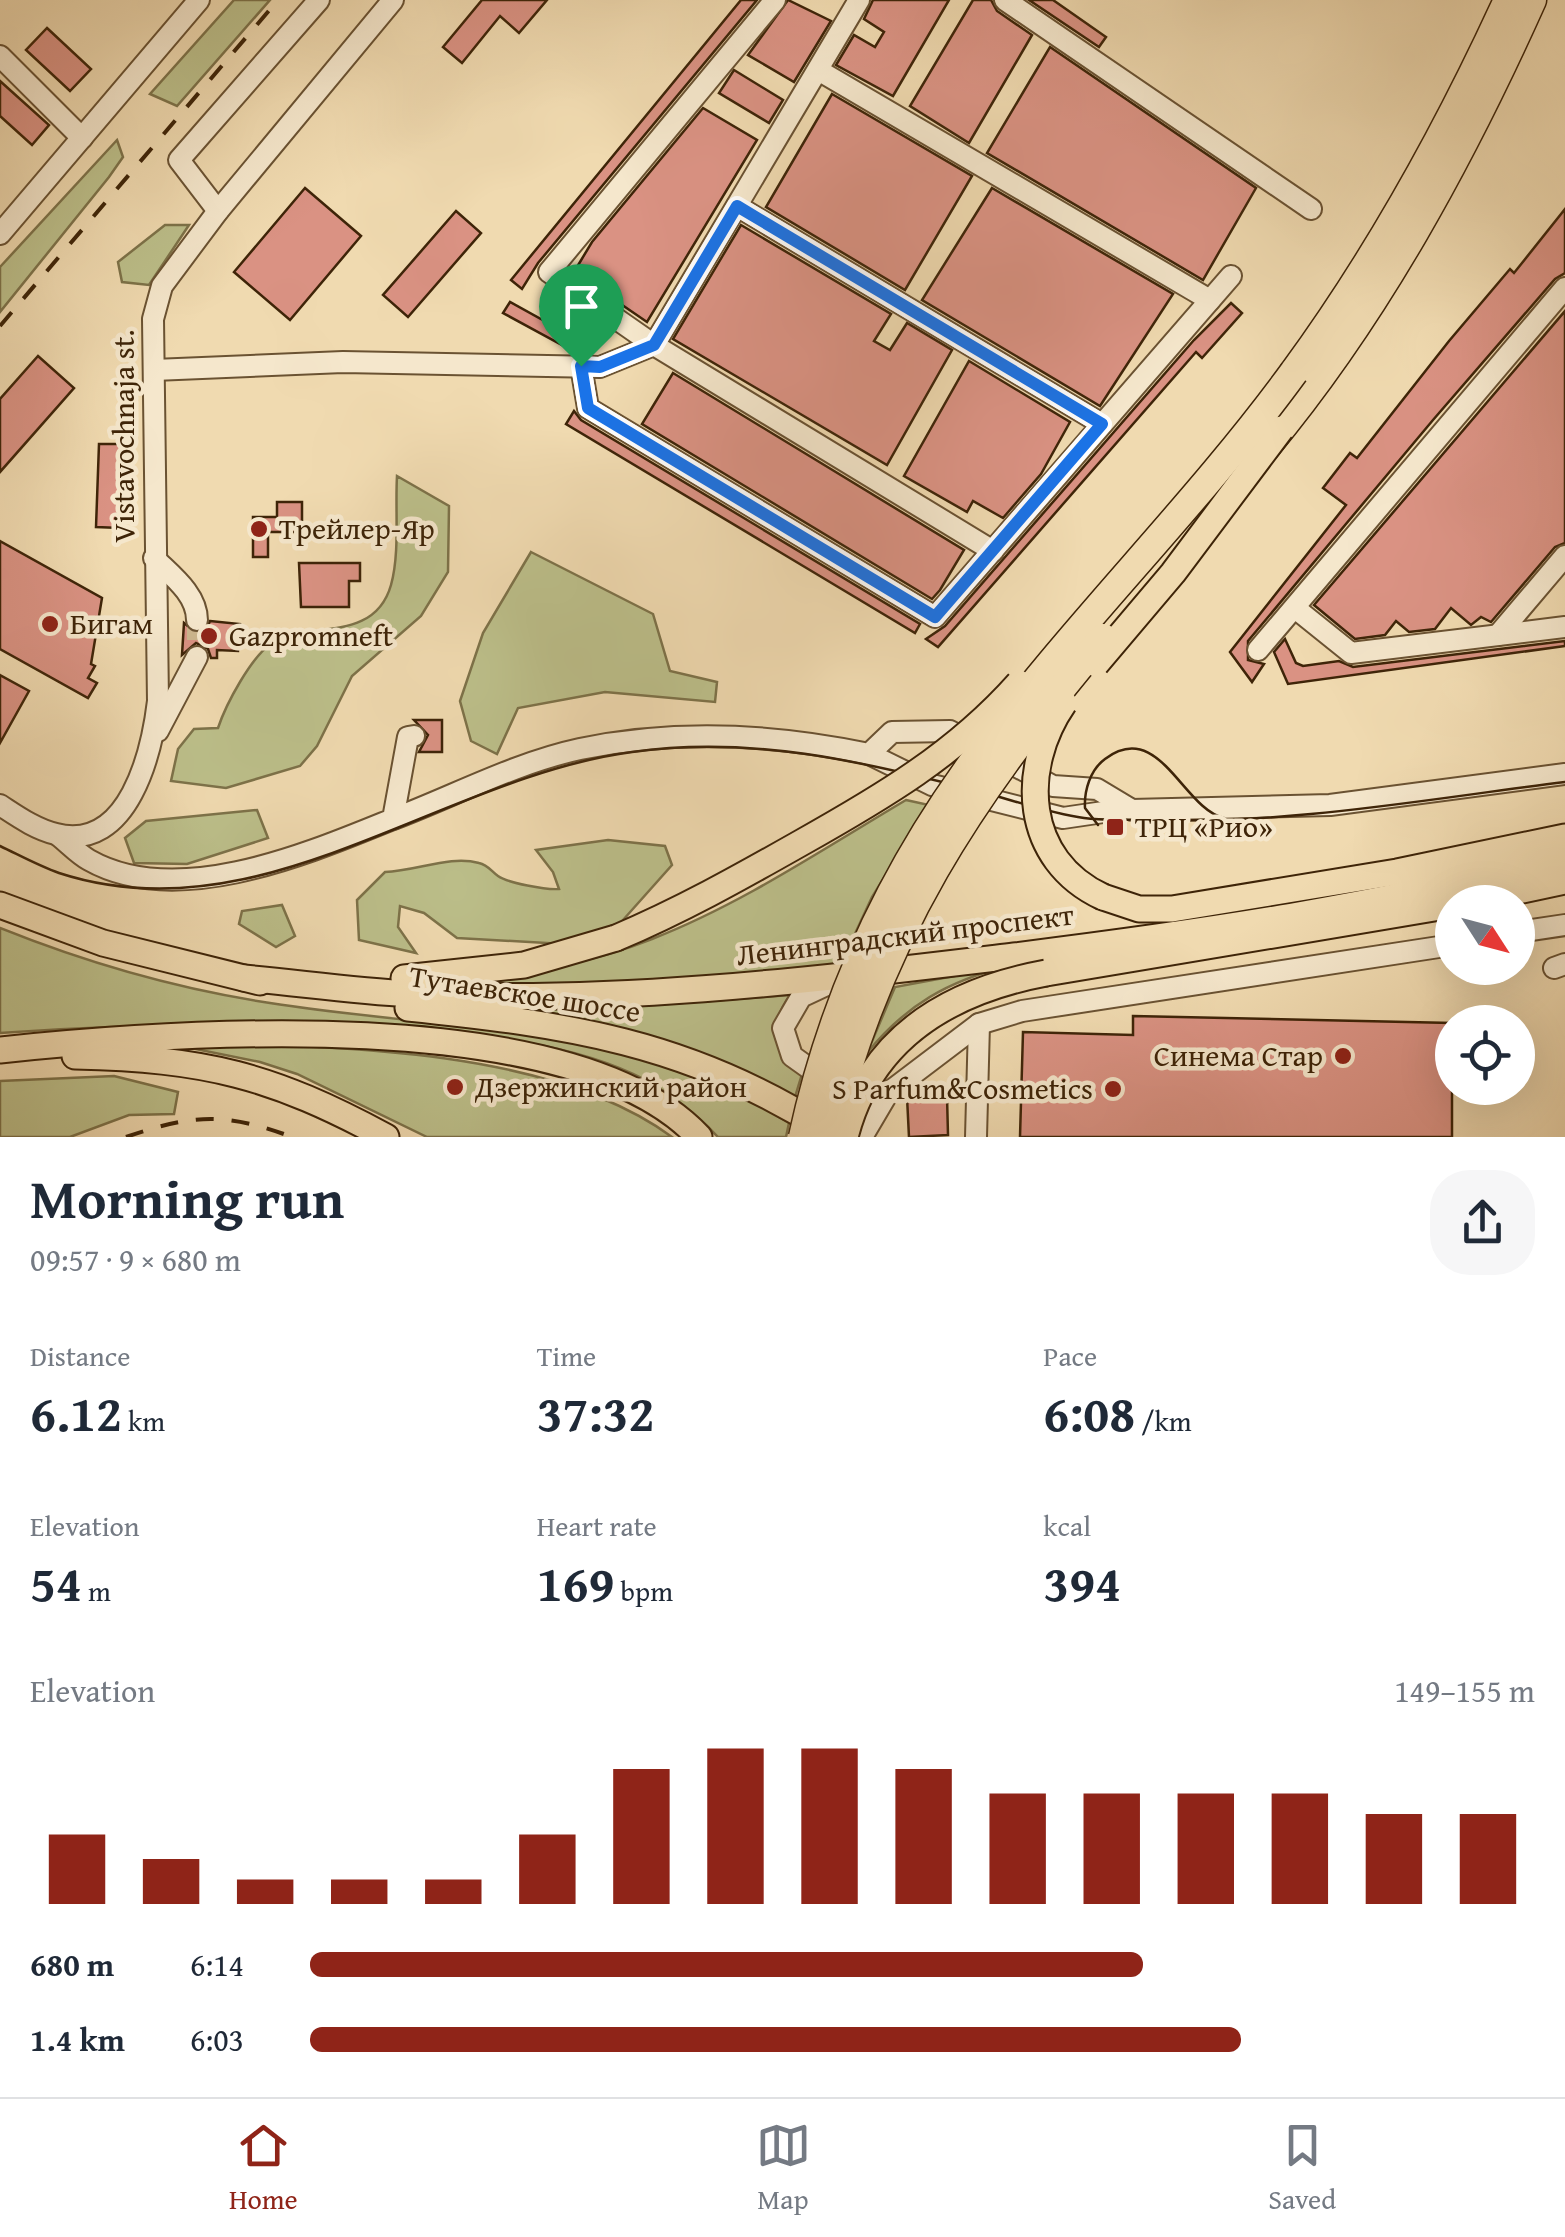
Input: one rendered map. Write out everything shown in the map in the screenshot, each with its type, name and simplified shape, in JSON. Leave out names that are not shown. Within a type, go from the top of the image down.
[{"type":"highway","points":[[802,1137],[827,1046],[858,964],[896,884],[944,804],[1040,678],[1224,462],[1294,372],[1397,216],[1508,0]]},
{"type":"highway","points":[[828,1137],[851,1052],[882,971],[917,896],[964,818],[1056,694],[1281,429],[1397,260],[1484,102],[1532,0]]},
{"type":"main road","points":[[0,905],[104,943],[244,978],[418,978],[474,974],[558,959],[616,938],[752,870],[908,782],[955,747],[1002,702],[1217,454],[1294,372]]},
{"type":"main road","points":[[1281,429],[1173,573],[1062,704],[1041,740],[1032,785],[1040,830],[1070,875],[1102,898],[1139,909],[1172,909],[1396,872],[1565,837]]},
{"type":"main road","name":"Ленинградский проспект","points":[[244,978],[410,994],[582,995],[840,979],[1131,942],[1311,912],[1423,892],[1565,856]]},
{"type":"main road","points":[[1535,888],[1565,882]]},
{"type":"main road","name":"Ленинградский проспект","points":[[842,1137],[876,1067],[918,1021],[975,990],[1046,972],[1435,908]]},
{"type":"main road","name":"Тутаевское шоссе","points":[[244,978],[408,1008],[619,1038],[730,1078],[842,1137]]},
{"type":"main road","points":[[0,1052],[169,1035],[346,1035],[540,1059],[634,1090],[674,1114],[698,1137]]},
{"type":"main road","points":[[0,1052],[128,1057],[232,1070],[318,1101],[386,1137]]},
{"type":"street","points":[[0,234],[199,0]]},
{"type":"street","points":[[218,211],[180,160],[319,0]]},
{"type":"street","name":"Vistavochnaja st.","points":[[59,836],[88,833],[124,808],[154,738],[159,636],[154,558],[153,318],[162,286],[218,211],[393,0]]},
{"type":"street","points":[[774,0],[549,272],[654,345],[993,550]]},
{"type":"street","points":[[154,370],[343,362],[600,367],[654,345],[860,0]]},
{"type":"street","points":[[1005,0],[1310,209]]},
{"type":"street","points":[[0,56],[82,138]]},
{"type":"street","points":[[818,70],[1210,300]]},
{"type":"street","points":[[737,206],[1102,424]]},
{"type":"street","points":[[581,366],[588,408],[935,617],[1231,276]]},
{"type":"street","points":[[1258,650],[1565,288]]},
{"type":"street","points":[[1498,635],[1565,556]]},
{"type":"street","points":[[154,558],[185,590],[197,609],[197,620]]},
{"type":"street","points":[[1296,608],[1351,653],[1565,627]]},
{"type":"street","points":[[154,738],[197,657]]},
{"type":"street","points":[[869,754],[892,732],[950,731],[1052,786],[1106,792],[1124,809]]},
{"type":"street","points":[[393,819],[408,737],[414,736]]},
{"type":"street","points":[[0,805],[59,836],[90,861],[140,876],[182,879],[233,874],[284,859],[513,770],[578,750],[658,737],[781,738],[869,754],[932,785],[1063,818],[1124,809],[1330,806],[1565,774]]},
{"type":"street","points":[[1535,929],[1565,925]]},
{"type":"street","points":[[862,1137],[888,1093],[979,1024],[1022,1011],[1435,947]]},
{"type":"street","points":[[840,979],[793,1005],[783,1028],[786,1046],[800,1064],[849,1093],[888,1093]]},
{"type":"street","points":[[976,1137],[979,1024]]},
{"type":"green space","points":[[234,0],[270,0],[177,106],[150,94]]},
{"type":"green space","points":[[117,140],[123,157],[0,312],[0,267]]},
{"type":"green space","points":[[165,225],[189,225],[149,285],[122,282],[118,262]]},
{"type":"green space","points":[[397,476],[449,506],[448,572],[421,616],[352,676],[317,746],[300,766],[226,788],[171,781],[178,749],[194,729],[218,728],[240,682],[272,643],[286,636],[355,624],[382,604],[391,585],[395,559]]},
{"type":"green space","points":[[531,552],[653,614],[670,671],[717,682],[715,702],[605,692],[518,708],[497,754],[471,741],[460,701],[483,633]]},
{"type":"green space","points":[[906,800],[929,805],[872,897],[840,966],[633,983],[485,985],[474,981],[564,965],[652,939],[750,893]]},
{"type":"green space","points":[[257,810],[268,838],[187,864],[134,863],[125,838],[146,821]]},
{"type":"green space","points":[[608,840],[665,846],[672,865],[615,929],[564,944],[457,938],[424,913],[400,906],[398,927],[416,953],[359,940],[357,900],[385,872],[468,861],[485,865],[510,881],[559,889],[553,872],[536,850]]},
{"type":"green space","points":[[282,905],[295,936],[276,947],[239,924],[242,911]]},
{"type":"green space","points":[[0,928],[133,973],[235,997],[603,1048],[667,1066],[729,1090],[789,1123],[786,1137],[718,1137],[678,1101],[633,1074],[572,1052],[509,1040],[332,1027],[237,1025],[0,1033]]},
{"type":"green space","points":[[1008,966],[966,979],[930,997],[897,1021],[867,1053],[895,987]]},
{"type":"green space","points":[[790,995],[776,1027],[780,1047],[802,1074],[795,1097],[695,1052],[592,1022],[520,1009],[516,1003],[667,1004]]},
{"type":"green space","points":[[166,1043],[360,1050],[497,1067],[561,1084],[620,1106],[672,1137],[427,1137],[297,1074],[260,1062]]},
{"type":"green space","points":[[114,1076],[178,1092],[174,1114],[129,1115],[70,1137],[0,1137],[0,1081]]},
{"type":"building","points":[[482,0],[547,0],[519,33],[500,16],[462,63],[443,47]]},
{"type":"building","points":[[741,0],[757,0],[538,263],[522,289],[511,280]]},
{"type":"building","points":[[788,0],[831,21],[794,82],[748,55]]},
{"type":"building","points":[[873,0],[949,0],[893,96],[836,65],[854,35],[875,47],[884,32],[864,19]]},
{"type":"building","points":[[973,0],[991,0],[997,11],[1032,35],[969,143],[910,106]]},
{"type":"building","points":[[1029,0],[1053,0],[1106,37],[1099,47]]},
{"type":"building","points":[[47,28],[91,69],[70,91],[26,50]]},
{"type":"building","points":[[1050,47],[1256,188],[1203,280],[987,153]]},
{"type":"building","points":[[734,70],[783,100],[769,123],[719,93]]},
{"type":"building","points":[[0,81],[49,125],[32,145],[0,116]]},
{"type":"building","points":[[832,94],[972,176],[905,290],[766,207]]},
{"type":"building","points":[[703,108],[757,140],[647,322],[574,272],[592,242]]},
{"type":"building","points":[[305,188],[361,236],[290,320],[234,272]]},
{"type":"building","points":[[992,188],[1173,294],[1100,406],[922,300]]},
{"type":"building","points":[[1565,209],[1565,273],[1555,279],[1433,420],[1248,641],[1248,660],[1264,664],[1252,682],[1230,652],[1346,505],[1323,488],[1350,453],[1357,458],[1449,341],[1510,269],[1514,273]]},
{"type":"building","points":[[456,211],[481,233],[408,317],[383,295]]},
{"type":"building","points":[[741,225],[891,314],[874,341],[890,350],[907,323],[952,350],[887,465],[673,339]]},
{"type":"building","points":[[562,300],[581,311],[562,345],[503,313],[510,302],[550,324]]},
{"type":"building","points":[[1231,303],[1242,313],[1202,358],[1196,352],[938,647],[926,639],[945,626],[1194,340]]},
{"type":"building","points":[[1565,311],[1565,543],[1555,547],[1491,622],[1481,617],[1471,625],[1451,608],[1435,629],[1409,632],[1396,621],[1385,635],[1355,639],[1314,605]]},
{"type":"building","points":[[38,356],[74,388],[0,472],[0,399]]},
{"type":"building","points":[[969,361],[1070,422],[1041,474],[1003,518],[973,501],[967,512],[904,476]]},
{"type":"building","points":[[673,373],[964,550],[940,590],[932,599],[642,424]]},
{"type":"building","points":[[574,411],[581,420],[920,624],[915,633],[566,424]]},
{"type":"building","points":[[99,444],[122,444],[120,528],[96,527]]},
{"type":"building","points":[[277,502],[302,502],[302,532],[268,532],[268,557],[253,557],[253,517],[277,517]]},
{"type":"building","name":"Бигам","points":[[0,541],[102,598],[91,664],[95,666],[88,678],[97,683],[88,698],[0,649]]},
{"type":"building","points":[[299,563],[360,563],[360,581],[349,581],[349,607],[301,607]]},
{"type":"building","points":[[210,621],[240,624],[238,651],[217,650],[217,658],[211,658],[208,649],[196,643],[182,655],[184,623],[198,634],[206,630]]},
{"type":"building","points":[[1285,639],[1296,663],[1303,666],[1339,661],[1353,667],[1565,641],[1565,646],[1288,684],[1274,652]]},
{"type":"building","name":"Бигам","points":[[0,675],[29,691],[0,743]]},
{"type":"building","points":[[414,720],[442,720],[442,752],[419,752],[428,735]]},
{"type":"building","points":[[1133,1016],[1435,1023],[1435,1105],[1452,1105],[1452,1137],[1020,1137],[1023,1032],[1133,1035]]},
{"type":"building","points":[[947,1096],[948,1135],[909,1137],[907,1097]]},
{"type":"tunnel","points":[[197,620],[197,657]]},
{"type":"tram line","points":[[0,846],[59,873],[134,888],[207,886],[278,871],[560,767],[632,752],[676,748],[762,749],[847,761],[932,779],[1056,813],[1099,819],[1305,815],[1565,782]]},
{"type":"tram line","points":[[1098,825],[1085,808],[1089,781],[1105,759],[1124,749],[1141,750],[1156,757],[1209,811],[1224,818]]},
{"type":"railway","points":[[0,326],[278,0]]},
{"type":"railway","points":[[126,1137],[171,1124],[209,1119],[247,1123],[292,1137]]},
{"type":"place","name":"Трейлер-Яр","points":[[259,529]]},
{"type":"place","name":"Бигам","points":[[50,624]]},
{"type":"place","name":"Gazpromneft","points":[[209,636]]},
{"type":"place","name":"ТРЦ «Рио»","points":[[1115,827]]},
{"type":"place","name":"Синема Стар","points":[[1343,1056]]},
{"type":"place","name":"Дзержинский район","points":[[455,1087]]},
{"type":"place","name":"S Parfum&Cosmetics","points":[[1113,1089]]},
{"type":"route","points":[[737,206],[1102,424],[935,617],[588,408],[581,366],[600,367],[654,345],[737,206]]}]
